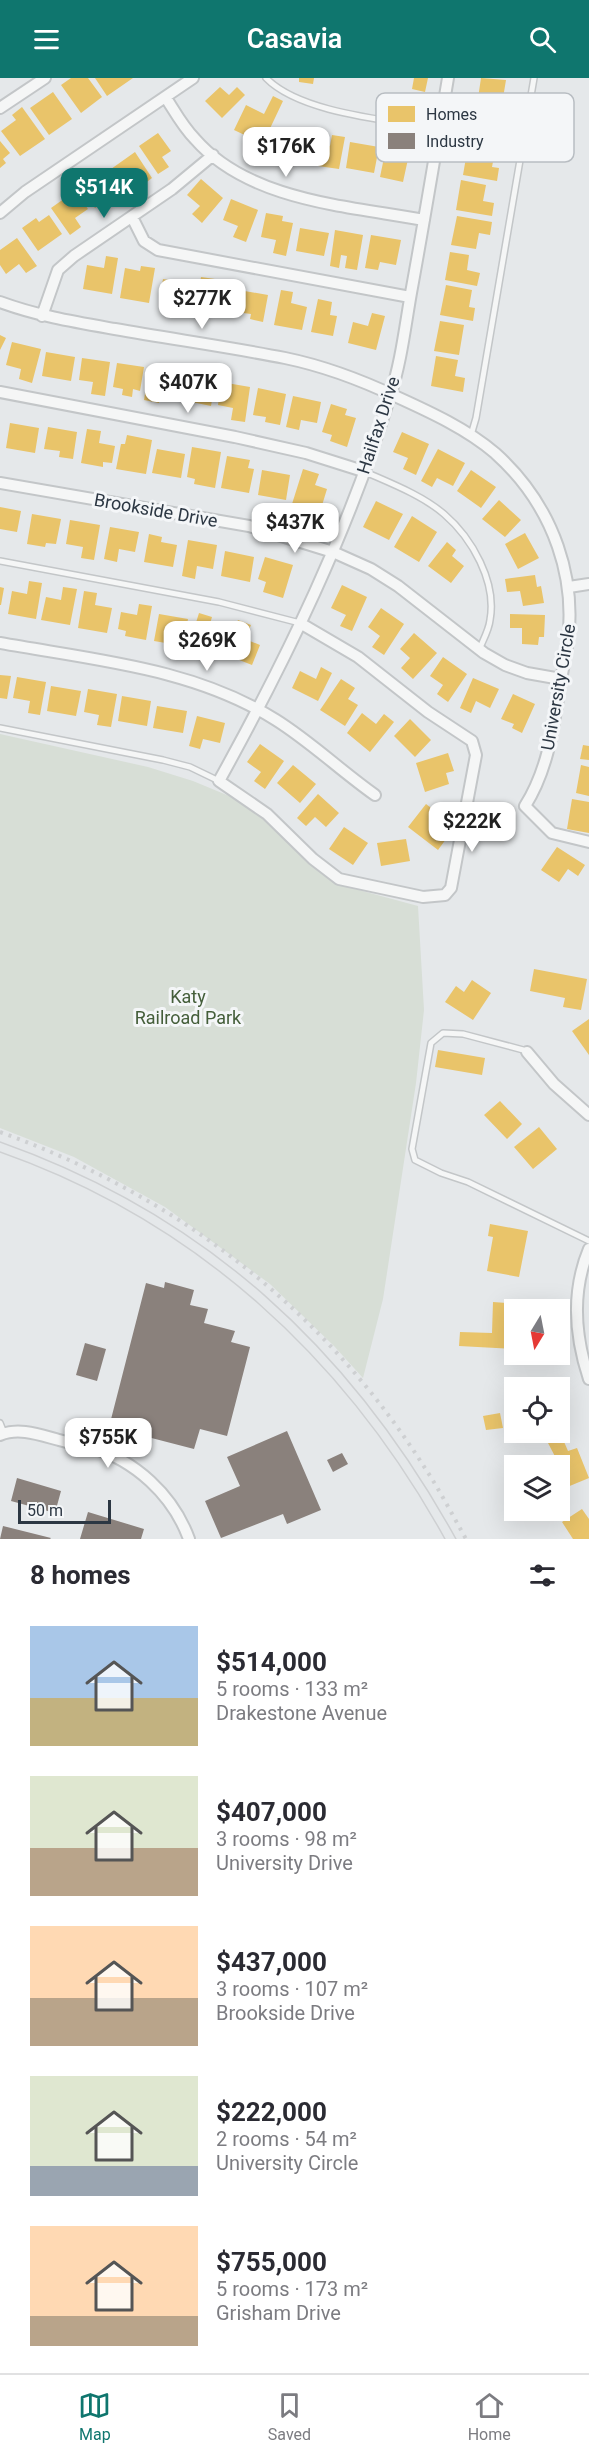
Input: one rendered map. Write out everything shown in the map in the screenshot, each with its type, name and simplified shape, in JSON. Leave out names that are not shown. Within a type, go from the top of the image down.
[{"type":"street","points":[[0,108],[45,78]]},
{"type":"street","points":[[0,213],[25,192],[193,78]]},
{"type":"street","name":"Hailfax Drive","points":[[445,93],[448,78]]},
{"type":"street","points":[[166,98],[195,140],[253,182],[295,196],[424,220]]},
{"type":"street","points":[[42,316],[58,270],[74,256],[172,189],[213,155]]},
{"type":"street","name":"Hailfax Drive","points":[[219,782],[258,711],[333,552],[391,394],[434,162]]},
{"type":"street","points":[[132,217],[144,241],[158,250],[410,297]]},
{"type":"street","name":"University Circle","points":[[0,302],[42,316],[286,359],[355,378],[426,410],[494,452],[534,497],[549,523],[569,587],[570,624],[544,770],[525,806],[552,833],[589,842]]},
{"type":"street","points":[[0,392],[235,437],[306,453],[363,471]]},
{"type":"street","name":"Brookside Drive","points":[[0,483],[249,526],[333,552],[371,569],[398,586],[479,650],[505,665],[527,673],[561,679]]},
{"type":"street","points":[[569,587],[589,584]]},
{"type":"street","points":[[219,782],[267,814],[313,859],[339,879],[423,897],[445,895],[451,888],[476,755],[472,741],[428,712],[358,657],[300,623]]},
{"type":"street","points":[[0,644],[175,676],[214,689],[258,711],[311,744],[344,773],[375,795]]},
{"type":"street","points":[[527,1052],[554,1084],[589,1115]]},
{"type":"street","points":[[589,1249],[577,1298],[578,1335],[581,1355],[589,1379]]},
{"type":"street","points":[[1,1431],[18,1431],[90,1447],[128,1463],[167,1500],[178,1515],[189,1539]]},
{"type":"lane","points":[[266,78],[289,95],[320,107],[376,117]]},
{"type":"lane","points":[[531,93],[534,78]]},
{"type":"lane","points":[[471,437],[477,418],[520,162]]},
{"type":"lane","points":[[363,471],[415,495],[444,514],[465,536],[478,558],[488,585],[491,603],[490,620],[479,650]]},
{"type":"lane","points":[[0,561],[219,602],[300,623]]},
{"type":"lane","points":[[0,728],[163,759],[190,766],[219,782]]},
{"type":"lane","points":[[527,1052],[463,1034],[443,1033],[431,1044],[412,1149],[415,1160],[441,1173],[468,1182],[589,1241]]},
{"type":"green space","name":"Katy Railroad Park","points":[[0,734],[148,767],[193,781],[234,798],[266,819],[305,860],[344,886],[418,906],[424,1010],[416,1083],[383,1299],[363,1378],[334,1346],[270,1284],[165,1207],[74,1157],[0,1128]]},
{"type":"building: Homes","points":[[71,78],[88,78],[102,97],[81,113],[61,85]]},
{"type":"building: Homes","points":[[95,78],[133,78],[107,96]]},
{"type":"building: Homes","points":[[299,78],[314,78],[313,84],[299,82]]},
{"type":"building: Homes","points":[[414,78],[428,78],[425,92],[412,89]]},
{"type":"building: Homes","points":[[481,78],[506,80],[504,93],[479,93]]},
{"type":"building: Homes","points":[[220,87],[229,95],[237,87],[245,95],[222,118],[205,101]]},
{"type":"building: Homes","points":[[53,92],[72,119],[49,135],[30,108]]},
{"type":"building: Homes","points":[[273,96],[283,101],[265,139],[253,133],[251,138],[234,130],[246,105],[264,114]]},
{"type":"building: Homes","points":[[22,107],[45,139],[20,156],[1,131],[16,120],[12,115]]},
{"type":"building: Homes","points":[[278,130],[306,138],[299,161],[271,153]]},
{"type":"building: Homes","points":[[158,133],[171,151],[162,157],[169,167],[158,174],[139,146]]},
{"type":"building: Homes","points":[[332,135],[345,137],[339,169],[318,166],[319,161],[311,160],[314,143],[330,146]]},
{"type":"building: Homes","points":[[0,141],[10,153],[3,159],[6,163],[0,168]]},
{"type":"building: Homes","points":[[350,142],[376,146],[374,173],[346,168]]},
{"type":"building: Homes","points":[[135,152],[152,178],[136,190],[131,183],[124,188],[111,169]]},
{"type":"building: Homes","points":[[383,162],[407,162],[403,182],[380,177]]},
{"type":"building: Homes","points":[[465,162],[493,162],[492,167],[499,168],[497,181],[463,175]]},
{"type":"building: Homes","points":[[105,172],[119,192],[95,208],[81,188]]},
{"type":"building: Homes","points":[[201,179],[223,198],[202,223],[192,214],[200,206],[187,195]]},
{"type":"building: Homes","points":[[461,180],[486,185],[483,201],[494,203],[492,216],[456,210]]},
{"type":"building: Homes","points":[[75,191],[88,209],[75,218],[81,227],[70,235],[51,208]]},
{"type":"building: Homes","points":[[231,199],[258,210],[246,242],[233,237],[238,226],[223,220]]},
{"type":"building: Homes","points":[[266,213],[283,216],[282,221],[293,223],[286,256],[273,253],[276,240],[261,237]]},
{"type":"building: Homes","points":[[49,215],[62,234],[38,251],[22,228],[36,218],[39,222]]},
{"type":"building: Homes","points":[[457,216],[492,222],[490,235],[479,233],[476,249],[451,245]]},
{"type":"building: Homes","points":[[300,228],[329,233],[324,256],[296,251]]},
{"type":"building: Homes","points":[[335,230],[363,235],[357,270],[345,268],[347,256],[341,255],[339,268],[330,266]]},
{"type":"building: Homes","points":[[371,235],[401,240],[396,265],[380,262],[378,270],[365,268]]},
{"type":"building: Homes","points":[[17,238],[37,266],[26,273],[19,264],[6,274],[0,265],[0,250]]},
{"type":"building: Homes","points":[[450,252],[469,255],[467,270],[480,273],[477,286],[445,280]]},
{"type":"building: Homes","points":[[106,256],[118,258],[112,294],[83,289],[87,265],[104,268]]},
{"type":"building: Homes","points":[[141,266],[155,268],[149,303],[120,298],[125,268],[140,271]]},
{"type":"building: Homes","points":[[201,277],[215,279],[212,291],[228,293],[225,311],[218,310],[217,315],[195,311]]},
{"type":"building: Homes","points":[[163,279],[192,284],[188,307],[159,302]]},
{"type":"building: Homes","points":[[446,285],[472,290],[469,307],[475,308],[473,321],[440,315]]},
{"type":"building: Homes","points":[[239,290],[268,295],[263,322],[250,319],[251,314],[235,312]]},
{"type":"building: Homes","points":[[281,290],[293,292],[291,303],[307,307],[302,330],[274,325]]},
{"type":"building: Homes","points":[[318,299],[332,302],[330,315],[337,316],[333,336],[311,332]]},
{"type":"building: Homes","points":[[372,313],[385,316],[376,350],[348,343],[353,322],[368,326]]},
{"type":"building: Homes","points":[[440,321],[464,325],[459,355],[434,351]]},
{"type":"building: Homes","points":[[0,335],[6,338],[0,350]]},
{"type":"building: Homes","points":[[12,342],[41,349],[32,383],[19,379],[21,369],[6,365]]},
{"type":"building: Homes","points":[[46,352],[75,357],[71,381],[42,376]]},
{"type":"building: Homes","points":[[436,356],[458,360],[455,376],[465,378],[463,392],[431,386]]},
{"type":"building: Homes","points":[[82,358],[110,362],[105,396],[91,394],[93,382],[79,380]]},
{"type":"building: Homes","points":[[117,363],[144,367],[140,391],[133,389],[132,397],[122,395],[123,389],[113,387]]},
{"type":"building: Homes","points":[[149,368],[181,373],[177,395],[161,392],[159,403],[144,400]]},
{"type":"building: Homes","points":[[186,378],[215,383],[211,406],[182,400]]},
{"type":"building: Homes","points":[[221,382],[250,387],[245,422],[231,420],[233,408],[218,405]]},
{"type":"building: Homes","points":[[258,388],[286,394],[280,425],[265,422],[266,417],[253,415]]},
{"type":"building: Homes","points":[[293,396],[321,402],[317,423],[301,420],[299,430],[286,427]]},
{"type":"building: Homes","points":[[331,404],[347,409],[345,415],[356,418],[347,447],[330,441],[332,435],[322,432]]},
{"type":"building: Homes","points":[[10,423],[39,428],[35,453],[6,448]]},
{"type":"building: Homes","points":[[48,427],[77,432],[73,459],[59,457],[60,451],[44,449]]},
{"type":"building: Homes","points":[[87,429],[101,431],[99,443],[115,446],[112,463],[103,462],[103,467],[81,463]]},
{"type":"building: Homes","points":[[402,432],[429,444],[416,475],[403,469],[408,458],[393,452]]},
{"type":"building: Homes","points":[[127,435],[152,440],[146,474],[116,469],[121,444],[125,444]]},
{"type":"building: Homes","points":[[192,447],[221,452],[215,488],[194,484],[195,479],[187,477]]},
{"type":"building: Homes","points":[[157,449],[185,454],[181,478],[152,473]]},
{"type":"building: Homes","points":[[438,449],[465,463],[453,486],[437,478],[432,487],[421,481]]},
{"type":"building: Homes","points":[[227,456],[250,460],[248,468],[254,469],[249,493],[221,488]]},
{"type":"building: Homes","points":[[303,469],[319,474],[315,485],[327,489],[320,512],[292,504]]},
{"type":"building: Homes","points":[[262,470],[290,475],[286,500],[258,495]]},
{"type":"building: Homes","points":[[471,470],[496,487],[481,508],[457,491]]},
{"type":"building: Homes","points":[[499,500],[521,520],[505,537],[482,519]]},
{"type":"building: Homes","points":[[376,501],[403,514],[389,540],[363,527]]},
{"type":"building: Homes","points":[[0,507],[21,511],[17,532],[0,529]]},
{"type":"building: Homes","points":[[32,514],[61,519],[56,544],[46,543],[45,547],[27,544]]},
{"type":"building: Homes","points":[[412,516],[437,532],[419,562],[394,547]]},
{"type":"building: Homes","points":[[70,520],[100,525],[94,560],[81,558],[83,547],[66,544]]},
{"type":"building: Homes","points":[[110,527],[139,532],[135,552],[119,549],[117,562],[104,559]]},
{"type":"building: Homes","points":[[525,533],[539,558],[518,569],[505,544]]},
{"type":"building: Homes","points":[[149,534],[162,537],[161,542],[177,545],[173,567],[144,562]]},
{"type":"building: Homes","points":[[188,540],[217,545],[213,569],[197,566],[195,579],[182,576]]},
{"type":"building: Homes","points":[[447,542],[456,550],[452,556],[464,566],[451,583],[428,566]]},
{"type":"building: Homes","points":[[225,551],[254,557],[250,582],[221,576]]},
{"type":"building: Homes","points":[[265,557],[293,565],[283,598],[263,592],[266,582],[258,579]]},
{"type":"building: Homes","points":[[535,575],[537,587],[541,586],[544,603],[523,606],[520,591],[507,592],[505,579]]},
{"type":"building: Homes","points":[[29,581],[42,583],[36,619],[8,614],[12,591],[27,594]]},
{"type":"building: Homes","points":[[342,585],[367,597],[352,631],[340,626],[346,615],[331,608]]},
{"type":"building: Homes","points":[[0,587],[4,588],[1,605],[0,605]]},
{"type":"building: Homes","points":[[63,587],[77,589],[70,625],[41,620],[46,597],[61,600]]},
{"type":"building: Homes","points":[[84,591],[97,593],[95,605],[112,608],[107,633],[78,628]]},
{"type":"building: Homes","points":[[139,604],[152,606],[146,640],[125,636],[126,631],[118,629],[121,612],[137,615]]},
{"type":"building: Homes","points":[[381,608],[404,624],[384,655],[372,647],[380,636],[368,627]]},
{"type":"building: Homes","points":[[199,613],[212,617],[209,627],[224,632],[216,656],[188,648]]},
{"type":"building: Homes","points":[[159,614],[188,619],[183,646],[154,641]]},
{"type":"building: Homes","points":[[510,614],[545,615],[544,637],[539,637],[538,645],[522,644],[522,628],[510,628]]},
{"type":"building: Homes","points":[[238,620],[251,625],[245,639],[260,645],[252,665],[224,654]]},
{"type":"building: Homes","points":[[414,633],[437,653],[413,679],[401,668],[410,658],[400,649]]},
{"type":"building: Homes","points":[[443,657],[467,674],[448,702],[437,694],[443,685],[430,676]]},
{"type":"building: Homes","points":[[321,667],[332,673],[318,701],[292,688],[300,671],[316,679]]},
{"type":"building: Homes","points":[[0,675],[11,676],[7,699],[0,698]]},
{"type":"building: Homes","points":[[17,677],[46,682],[40,715],[28,713],[30,701],[13,698]]},
{"type":"building: Homes","points":[[473,678],[499,689],[490,708],[476,701],[471,713],[460,708]]},
{"type":"building: Homes","points":[[341,679],[355,688],[348,699],[358,705],[345,726],[320,710]]},
{"type":"building: Homes","points":[[51,686],[81,691],[76,716],[47,711]]},
{"type":"building: Homes","points":[[88,689],[117,694],[111,727],[97,725],[99,715],[84,712]]},
{"type":"building: Homes","points":[[513,694],[535,704],[522,733],[512,728],[514,724],[501,719]]},
{"type":"building: Homes","points":[[122,696],[151,701],[147,726],[118,721]]},
{"type":"building: Homes","points":[[157,706],[187,711],[183,733],[153,728]]},
{"type":"building: Homes","points":[[362,713],[376,724],[384,714],[394,722],[370,752],[347,733]]},
{"type":"building: Homes","points":[[197,716],[225,723],[220,743],[203,739],[200,749],[189,746]]},
{"type":"building: Homes","points":[[410,719],[431,740],[415,757],[394,736]]},
{"type":"building: Homes","points":[[260,744],[284,761],[265,789],[254,781],[261,772],[247,762]]},
{"type":"building: Homes","points":[[583,745],[589,746],[589,760],[580,759]]},
{"type":"building: Homes","points":[[448,753],[454,771],[446,773],[449,784],[425,792],[416,763]]},
{"type":"building: Homes","points":[[293,765],[316,784],[300,803],[277,783]]},
{"type":"building: Homes","points":[[581,765],[589,767],[589,796],[576,793]]},
{"type":"building: Homes","points":[[318,794],[339,813],[326,827],[315,817],[306,826],[297,818]]},
{"type":"building: Homes","points":[[572,799],[589,802],[589,833],[567,829]]},
{"type":"building: Homes","points":[[426,804],[447,820],[440,828],[449,835],[438,850],[408,827]]},
{"type":"building: Homes","points":[[344,827],[368,843],[353,865],[329,849]]},
{"type":"building: Homes","points":[[406,839],[410,861],[381,866],[377,843]]},
{"type":"building: Homes","points":[[557,847],[585,865],[578,876],[568,869],[559,882],[541,870]]},
{"type":"building: Homes","points":[[534,969],[587,979],[581,1010],[563,1007],[565,998],[530,991]]},
{"type":"building: Homes","points":[[472,980],[491,993],[473,1020],[445,1002],[456,986],[464,992]]},
{"type":"building: Homes","points":[[589,1019],[589,1055],[572,1031]]},
{"type":"building: Homes","points":[[438,1050],[485,1058],[482,1075],[435,1067]]},
{"type":"building: Homes","points":[[500,1101],[522,1124],[507,1139],[484,1115]]},
{"type":"building: Homes","points":[[539,1127],[557,1149],[533,1169],[514,1147]]},
{"type":"building: Homes","points":[[490,1224],[528,1231],[519,1277],[487,1271],[493,1237],[488,1236]]},
{"type":"building: Homes","points":[[493,1302],[504,1303],[504,1348],[459,1346],[460,1332],[492,1333]]},
{"type":"building: Homes","points":[[500,1413],[503,1428],[486,1430],[483,1416]]},
{"type":"building: Homes","points":[[548,1443],[565,1443],[568,1451],[577,1448],[589,1478],[570,1486],[570,1455],[554,1455]]},
{"type":"building: Homes","points":[[582,1509],[589,1519],[589,1539],[573,1539],[562,1522],[570,1521],[570,1517]]},
{"type":"building: Industry","points":[[165,1282],[194,1290],[190,1305],[208,1309],[204,1323],[235,1331],[231,1342],[250,1347],[227,1436],[200,1429],[194,1449],[109,1427],[146,1283],[164,1288]]},
{"type":"building: Industry","points":[[85,1343],[106,1349],[97,1381],[76,1375]]},
{"type":"building: Industry","points":[[287,1431],[321,1510],[287,1524],[283,1514],[221,1538],[205,1501],[240,1486],[227,1457]]},
{"type":"building: Industry","points":[[342,1453],[348,1464],[333,1472],[327,1460]]},
{"type":"building: Industry","points":[[17,1478],[61,1491],[55,1513],[11,1501]]},
{"type":"building: Industry","points":[[88,1512],[144,1529],[141,1539],[80,1539]]},
{"type":"building: Industry","points":[[3,1526],[51,1538],[0,1539]]},
{"type":"tram line","points":[[0,1142],[74,1172],[143,1208],[207,1250],[266,1297],[320,1349],[369,1407],[415,1470],[456,1539]]},
{"type":"tram line","points":[[0,1152],[71,1181],[138,1216],[201,1257],[258,1304],[312,1355],[361,1412],[405,1473],[445,1539]]},
{"type":"railway","points":[[0,1132],[64,1158],[126,1188],[184,1223],[239,1263],[291,1307],[339,1355],[383,1408],[429,1474],[466,1539]]}]
